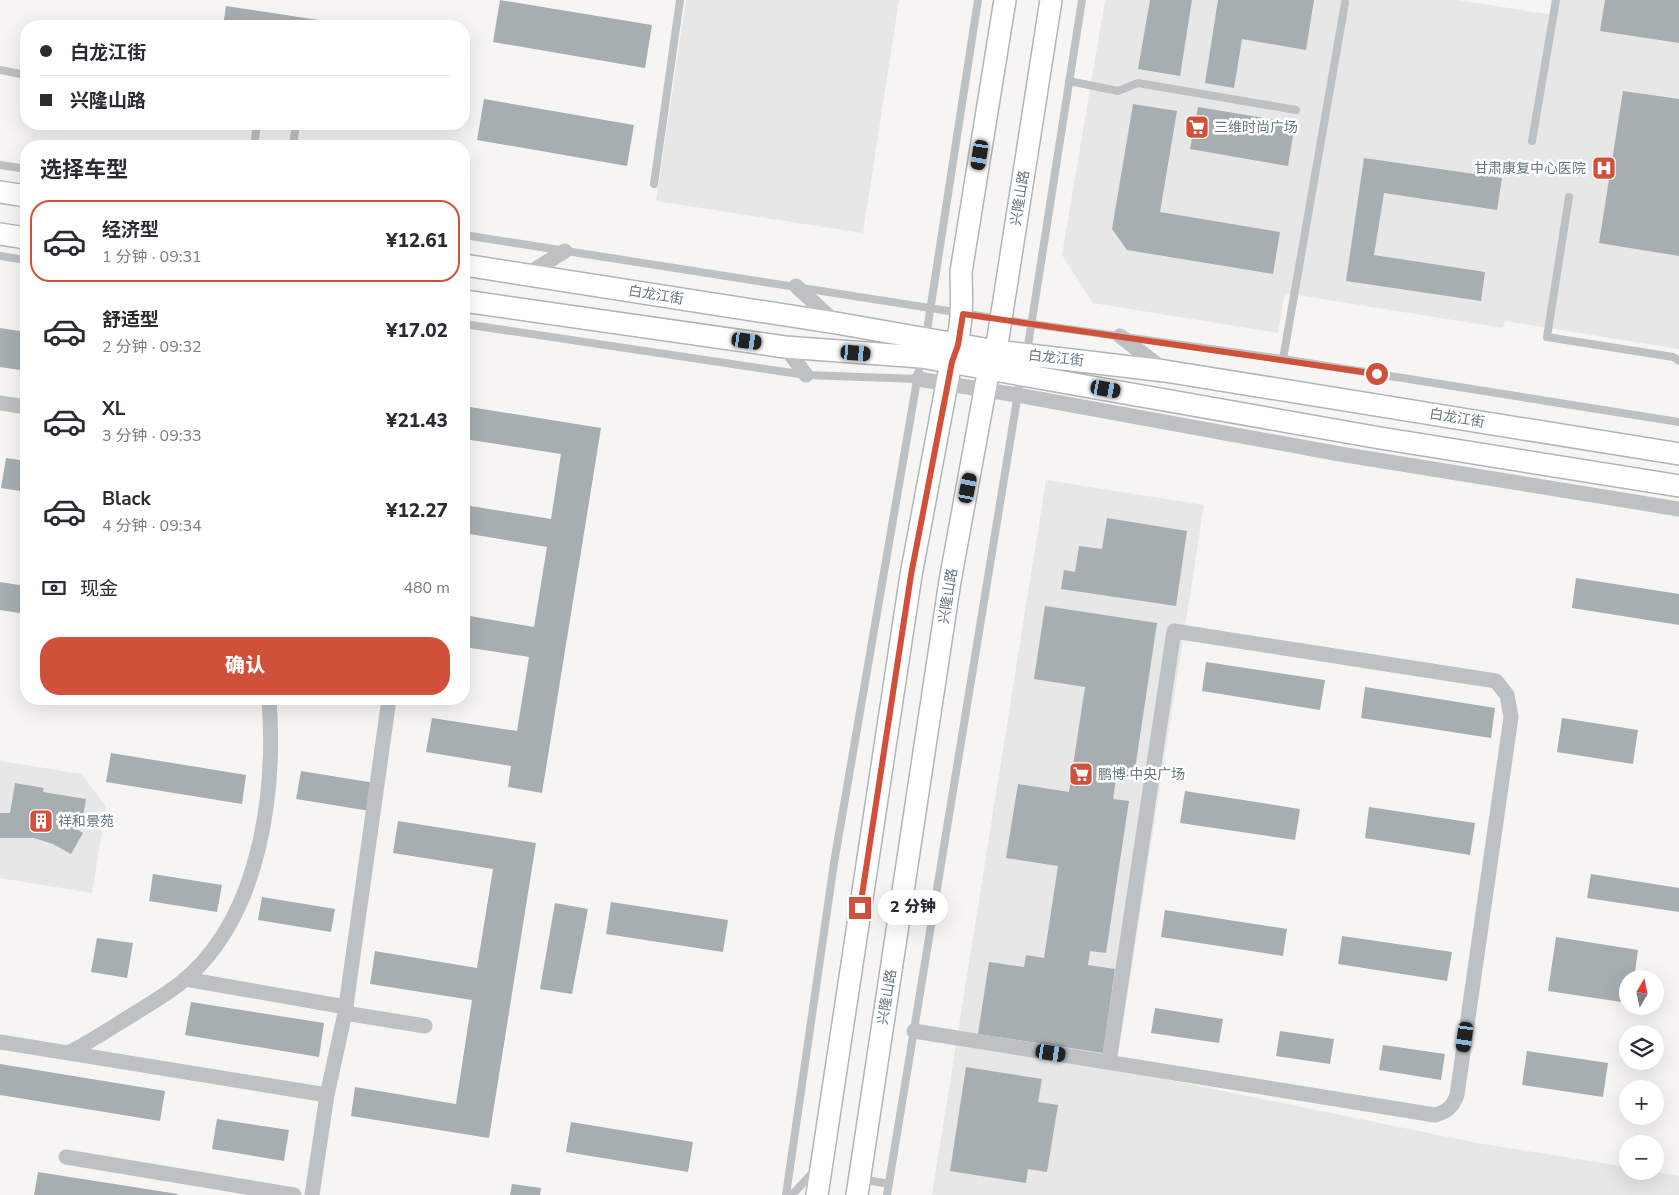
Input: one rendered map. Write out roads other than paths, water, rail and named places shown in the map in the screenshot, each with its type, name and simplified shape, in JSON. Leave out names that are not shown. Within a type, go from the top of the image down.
[{"type":"main road","points":[[817,1195],[911,575],[963,314],[961,272],[1005,0]]},
{"type":"main road","name":"兴隆山路","points":[[858,1187],[950,581],[986,390],[1002,320],[1051,0]]},
{"type":"main road","points":[[0,192],[20,195]]},
{"type":"main road","points":[[0,234],[20,237]]},
{"type":"main road","name":"白龙江街","points":[[470,266],[836,323],[923,348],[993,360],[1024,364],[1165,371],[1679,454]]},
{"type":"main road","name":"白龙江街","points":[[470,302],[785,347],[923,348]]},
{"type":"main road","name":"白龙江街","points":[[1024,364],[1122,392],[1380,438],[1679,486]]},
{"type":"street","points":[[526,274],[565,251]]},
{"type":"street","points":[[796,286],[836,323]]},
{"type":"street","points":[[1120,336],[1165,371]]},
{"type":"street","points":[[785,347],[806,375]]},
{"type":"street","points":[[918,380],[1017,395],[1340,454],[1679,509]]},
{"type":"street","points":[[1122,392],[1165,421]]},
{"type":"street","points":[[0,403],[20,406]]},
{"type":"street","points":[[1340,454],[1380,438]]},
{"type":"street","points":[[914,1031],[1435,1115],[1449,1108],[1457,1095],[1511,717],[1507,695],[1496,681],[1174,631],[1109,1062]]},
{"type":"street","points":[[68,1053],[94,1040],[157,1000],[185,979],[204,960],[226,930],[240,903],[258,846],[268,791],[271,738],[268,705]]},
{"type":"street","points":[[312,1195],[327,1094],[345,1010],[388,705]]},
{"type":"street","points":[[185,979],[425,1026]]},
{"type":"street","points":[[0,1042],[327,1094]]},
{"type":"street","points":[[66,1157],[294,1195]]},
{"type":"lane","points":[[654,184],[680,0]]},
{"type":"lane","points":[[786,1195],[834,862],[930,309],[978,0]]},
{"type":"lane","points":[[887,1195],[1017,395],[1032,324],[1082,0]]},
{"type":"lane","points":[[1532,141],[1556,0]]},
{"type":"lane","points":[[1283,358],[1345,3]]},
{"type":"lane","points":[[0,70],[20,74]]},
{"type":"lane","points":[[1069,81],[1118,91],[1138,83],[1296,110]]},
{"type":"lane","points":[[0,165],[20,168]]},
{"type":"lane","points":[[1569,197],[1547,337],[1673,357],[1679,361]]},
{"type":"lane","points":[[470,236],[1002,320],[1283,358],[1679,422]]},
{"type":"lane","points":[[0,256],[20,259]]},
{"type":"lane","points":[[470,325],[806,375],[918,380]]},
{"type":"lane","points":[[792,1195],[822,1162]]},
{"type":"lane","points":[[858,1187],[889,1184]]},
{"type":"place","name":"三维时尚广场","points":[[1197,127]]},
{"type":"place","name":"甘肃康复中心医院","points":[[1604,168]]},
{"type":"place","name":"鹏博·中央广场","points":[[1081,774]]},
{"type":"place","name":"祥和景苑","points":[[41,821]]}]
